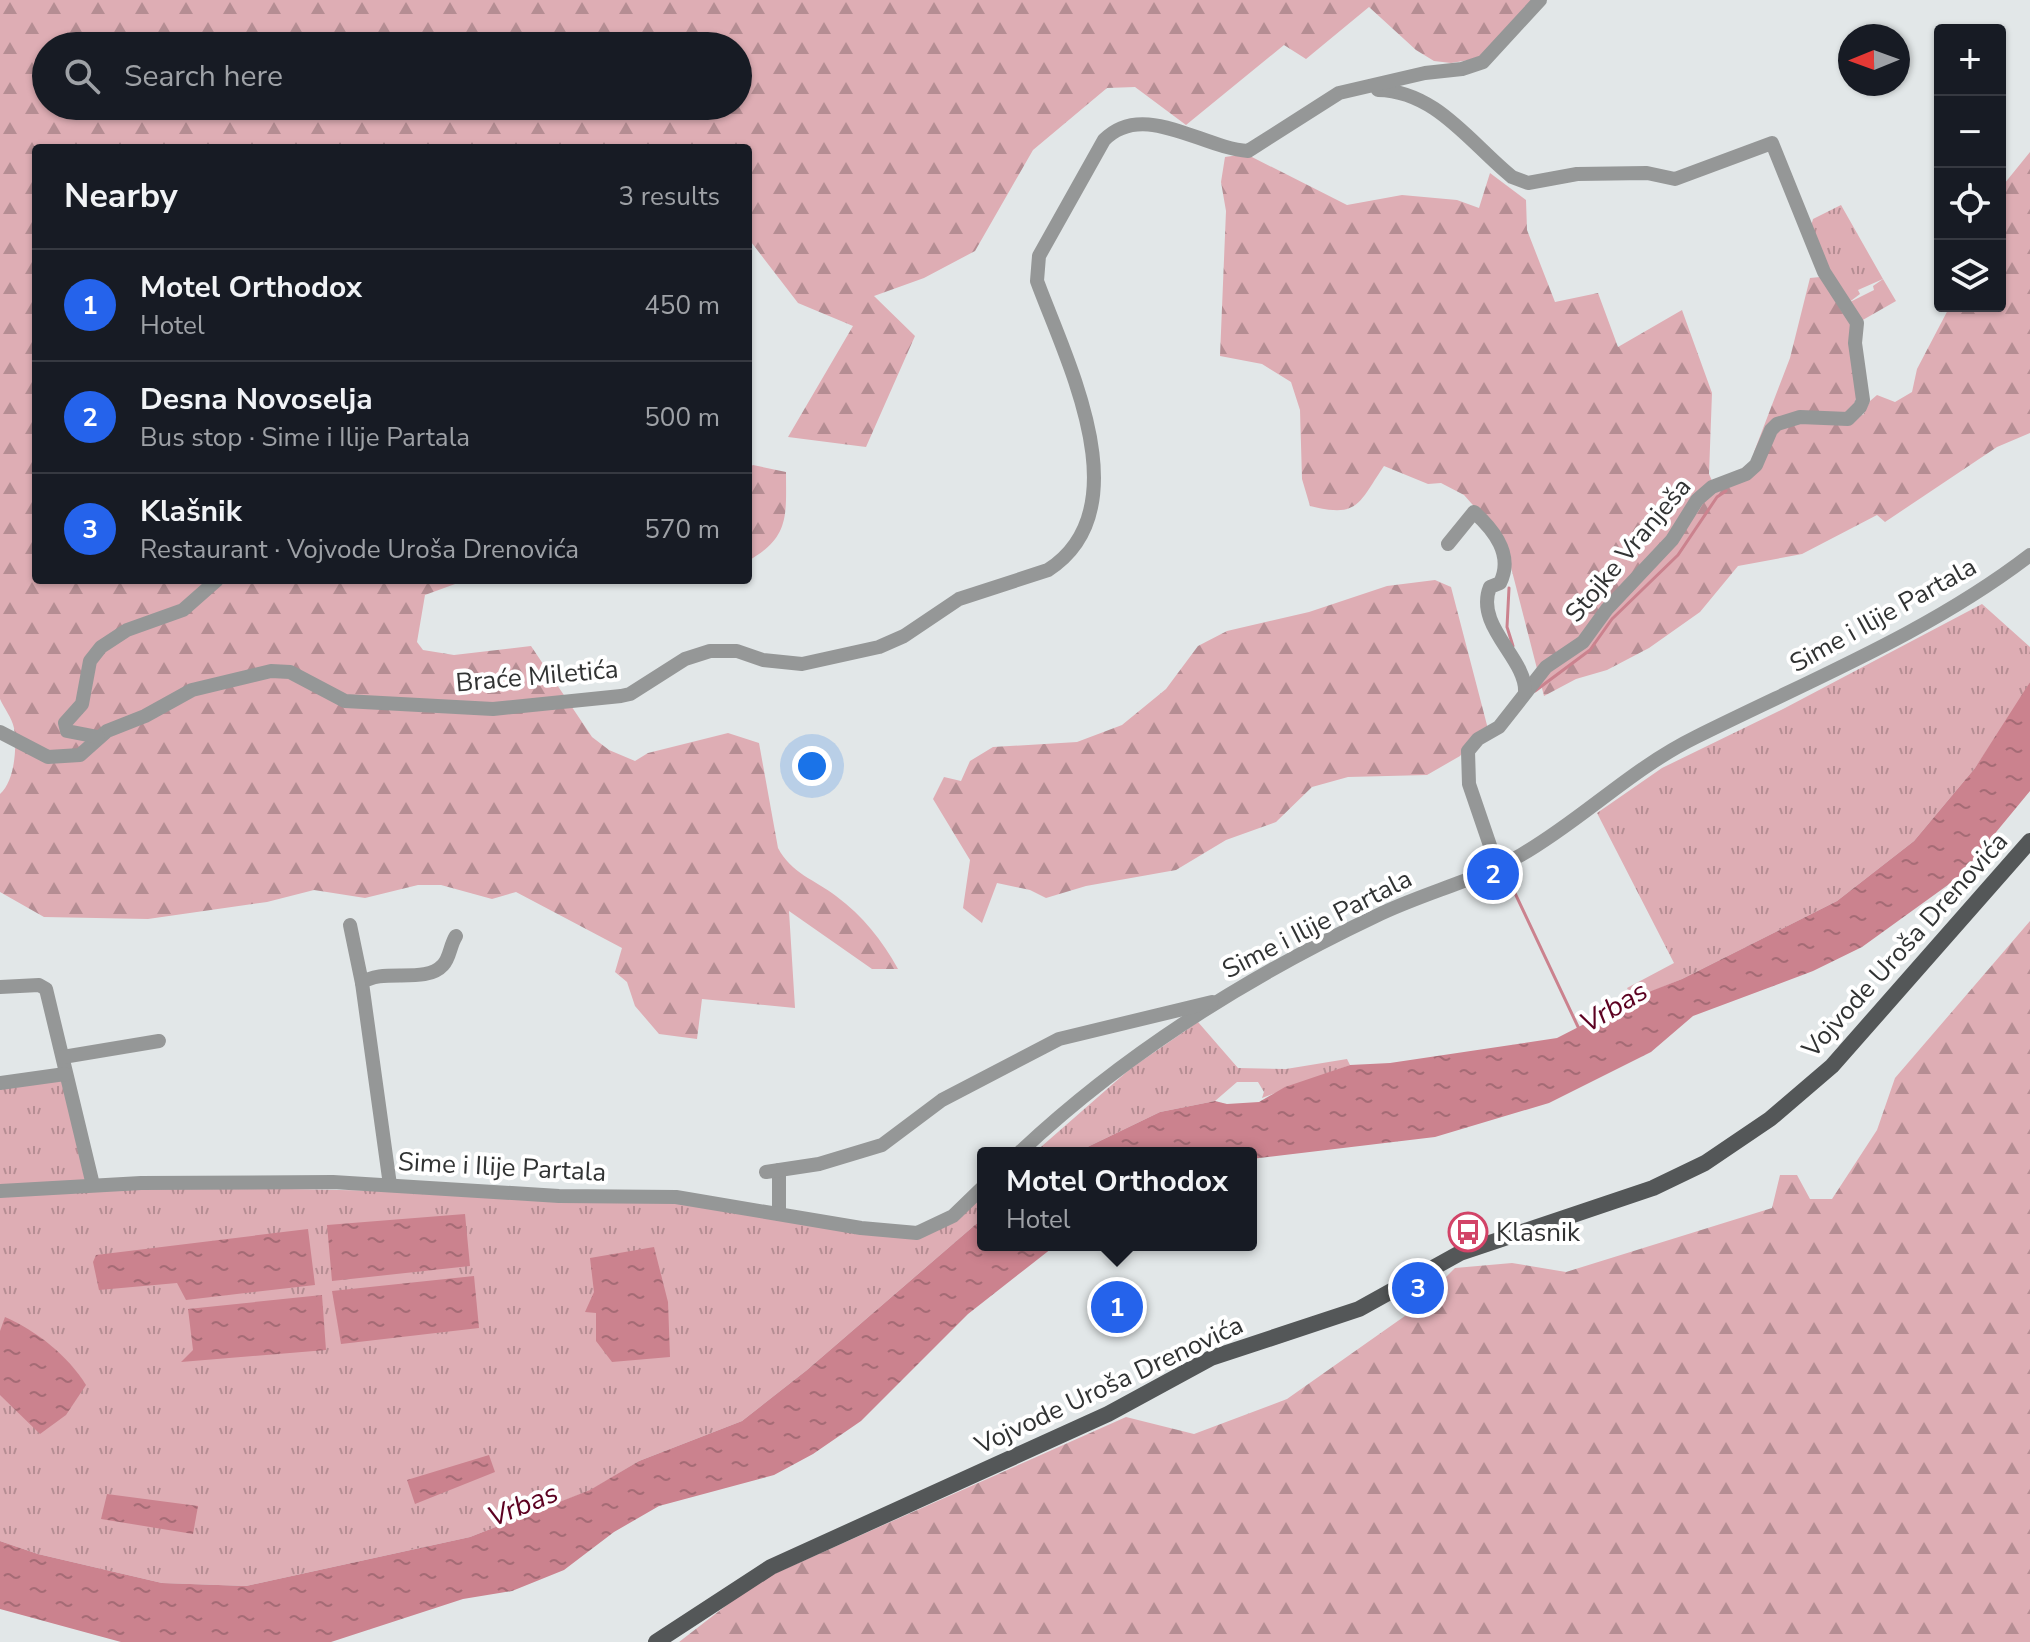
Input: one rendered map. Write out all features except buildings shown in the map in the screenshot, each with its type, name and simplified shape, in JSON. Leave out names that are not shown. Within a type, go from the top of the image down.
[{"type":"main road","name":"Vojvode Uroša Drenovića","points":[[656,1642],[771,1567],[1108,1414],[1218,1355],[1359,1309],[1460,1253],[1653,1188],[1705,1163],[1770,1119],[1832,1066],[2030,841]]},
{"type":"street","points":[[1357,89],[1425,73],[1462,69],[1483,62],[1540,0]]},
{"type":"street","name":"Stojke Vranješa","points":[[1357,89],[1399,90],[1428,104],[1512,177],[1528,183],[1577,174],[1647,173],[1675,179],[1772,143],[1824,272],[1857,323],[1855,356],[1863,400],[1858,412],[1848,419],[1800,417],[1777,424],[1771,430],[1756,465],[1746,474],[1712,487],[1697,500],[1672,540],[1607,609],[1583,642],[1546,667],[1499,727],[1478,739],[1465,759],[1469,784],[1497,866]]},
{"type":"street","name":"Braće Miletića","points":[[0,732],[30,750],[59,759],[80,755],[98,737],[192,690],[271,671],[290,672],[345,701],[493,709],[630,694],[685,659],[710,651],[737,651],[763,660],[802,664],[879,647],[904,636],[959,599],[1048,570],[1060,562],[1076,543],[1090,503],[1095,455],[1090,428],[1037,281],[1036,268],[1039,256],[1097,149],[1112,132],[1127,123],[1182,131],[1215,146],[1248,151],[1328,98],[1357,89]]},
{"type":"street","points":[[1448,544],[1474,512],[1500,542],[1505,566],[1500,583],[1488,593],[1490,608],[1502,645],[1523,674],[1525,692]]},
{"type":"street","name":"Sime i Ilije Partala","points":[[1026,1147],[1123,1066],[1220,1000],[1352,927],[1497,866],[1536,846],[1662,754],[1813,682],[1954,606],[2030,555]]},
{"type":"street","points":[[98,737],[73,734],[67,731],[65,723],[82,704],[88,668],[95,653],[127,630],[183,610],[212,584]]},
{"type":"street","points":[[350,925],[362,983],[390,1185]]},
{"type":"street","points":[[362,983],[377,977],[432,971],[443,966],[456,936]]},
{"type":"street","points":[[0,987],[45,987],[93,1185]]},
{"type":"street","points":[[779,1214],[772,1171],[819,1164],[882,1145],[942,1100],[1059,1039],[1150,1014],[1220,1000]]},
{"type":"street","points":[[63,1057],[159,1041]]},
{"type":"street","points":[[0,1083],[65,1074]]},
{"type":"street","name":"Sime i Ilije Partala","points":[[0,1191],[93,1185],[322,1182],[559,1196],[676,1197],[883,1231],[917,1233],[953,1216],[977,1193]]},
{"type":"green space","points":[[0,0],[1533,0],[1481,58],[1451,63],[1434,61],[1416,50],[1369,7],[1306,59],[1284,45],[1186,125],[1135,87],[1107,88],[1033,150],[975,251],[924,278],[874,296],[915,336],[866,447],[788,437],[853,326],[798,303],[752,243],[752,144],[32,144],[32,584],[455,584],[425,595],[417,642],[423,650],[454,655],[531,646],[592,737],[609,750],[635,761],[648,753],[728,733],[759,743],[778,848],[783,857],[863,920],[898,969],[872,969],[789,911],[795,1008],[702,999],[697,1039],[659,1034],[635,1006],[627,982],[615,972],[622,948],[516,892],[492,899],[441,885],[418,885],[365,898],[314,890],[267,902],[148,919],[44,917],[0,892],[0,794],[9,781],[14,763],[13,724],[0,699]]},
{"type":"green space","points":[[2030,152],[2030,433],[1997,447],[1885,522],[1877,515],[1802,554],[1738,566],[1700,612],[1649,648],[1607,670],[1576,679],[1544,696],[1504,540],[1464,495],[1441,483],[1428,484],[1384,466],[1356,505],[1339,510],[1310,506],[1302,479],[1300,410],[1291,382],[1262,364],[1220,356],[1226,211],[1221,182],[1225,157],[1246,154],[1347,205],[1402,195],[1457,200],[1479,208],[1490,173],[1526,200],[1527,230],[1555,302],[1598,293],[1618,347],[1682,310],[1712,393],[1709,474],[1716,490],[1752,473],[1754,452],[1790,358],[1810,278],[1820,277],[1851,314],[1857,395],[1853,408],[1863,415],[1877,395],[1895,402],[1912,392],[1917,369],[1947,312],[2006,312],[2006,182]]},
{"type":"green space","points":[[1841,205],[1883,279],[1858,290],[1860,294],[1848,303],[1835,284],[1811,226],[1813,219]]},
{"type":"green space","points":[[1883,279],[1896,301],[1861,321],[1848,303],[1874,290],[1873,286]]},
{"type":"green space","points":[[752,466],[786,472],[786,501],[783,524],[778,534],[772,543],[752,558]]},
{"type":"green space","points":[[1435,580],[1451,587],[1488,729],[1476,735],[1460,756],[1427,775],[1348,777],[1312,787],[1276,822],[1226,840],[1176,870],[1086,886],[1046,898],[1030,890],[997,883],[982,923],[963,908],[970,860],[933,799],[944,777],[961,781],[970,761],[993,747],[1077,742],[1122,725],[1166,689],[1198,646],[1227,631],[1309,612],[1387,586]]},
{"type":"green space","points":[[1982,604],[2030,647],[2030,682],[1975,768],[1914,841],[1837,901],[1682,979],[1633,999],[1627,988],[1674,963],[1597,813],[1662,768],[1785,708]]},
{"type":"green space","points":[[2030,921],[2030,1642],[679,1642],[758,1581],[1126,1417],[1194,1434],[1287,1399],[1412,1311],[1455,1268],[1512,1263],[1566,1272],[1772,1208],[1780,1175],[1797,1175],[1810,1199],[1832,1199],[1877,1130],[1895,1078]]},
{"type":"green space","points":[[1198,1022],[1238,1068],[1286,1069],[1347,1059],[1350,1065],[1262,1098],[1264,1092],[1258,1082],[1237,1082],[1215,1101],[1160,1112],[1087,1147],[1041,1147],[1130,1069]]},
{"type":"green space","points":[[67,1078],[93,1185],[676,1197],[927,1235],[953,1222],[977,1202],[977,1223],[807,1370],[742,1421],[639,1461],[591,1490],[470,1537],[246,1586],[162,1583],[38,1554],[0,1541],[0,1087]]},
{"type":"water","points":[[2030,682],[2030,791],[1959,877],[1862,947],[1813,971],[1693,1016],[1651,1052],[1549,1103],[1435,1137],[1257,1158],[1257,1147],[1087,1147],[1160,1112],[1215,1101],[1227,1104],[1259,1102],[1285,1087],[1350,1065],[1390,1063],[1557,1038],[1837,901],[1914,841],[1975,768]]},
{"type":"water","points":[[465,1214],[470,1266],[332,1281],[327,1225]]},
{"type":"water","points":[[977,1223],[977,1251],[1048,1251],[968,1314],[861,1421],[813,1454],[774,1475],[659,1506],[614,1532],[564,1570],[512,1591],[463,1599],[331,1642],[121,1642],[0,1609],[0,1541],[38,1554],[162,1583],[246,1586],[470,1537],[590,1490],[639,1461],[742,1421],[807,1370]]},
{"type":"water","points":[[308,1229],[315,1285],[186,1300],[177,1283],[99,1290],[93,1262],[96,1255]]},
{"type":"water","points":[[654,1247],[668,1302],[670,1357],[612,1362],[596,1341],[596,1313],[585,1312],[594,1292],[590,1258]]},
{"type":"water","points":[[474,1276],[479,1328],[341,1344],[332,1291]]},
{"type":"water","points":[[322,1295],[326,1350],[181,1362],[193,1350],[188,1309]]},
{"type":"water","points":[[5,1317],[51,1345],[86,1385],[66,1415],[40,1434],[0,1395],[0,1331]]},
{"type":"water","points":[[489,1455],[495,1472],[415,1504],[407,1480]]},
{"type":"water","points":[[107,1494],[198,1506],[193,1534],[101,1519]]},
{"type":"waterway","points":[[1535,691],[1590,650],[1612,619],[1678,555],[1717,497],[1726,491]]},
{"type":"waterway","points":[[1509,588],[1507,627],[1513,646]]},
{"type":"waterway","name":"Vrbas","points":[[1505,872],[1580,1031]]},
{"type":"place","name":"Desna Novoselja","points":[[1493,874]]},
{"type":"place","name":"Klasnik","points":[[1468,1232]]},
{"type":"place","name":"Klašnik","points":[[1418,1288]]},
{"type":"place","name":"Motel Orthodox","points":[[1117,1307]]}]
